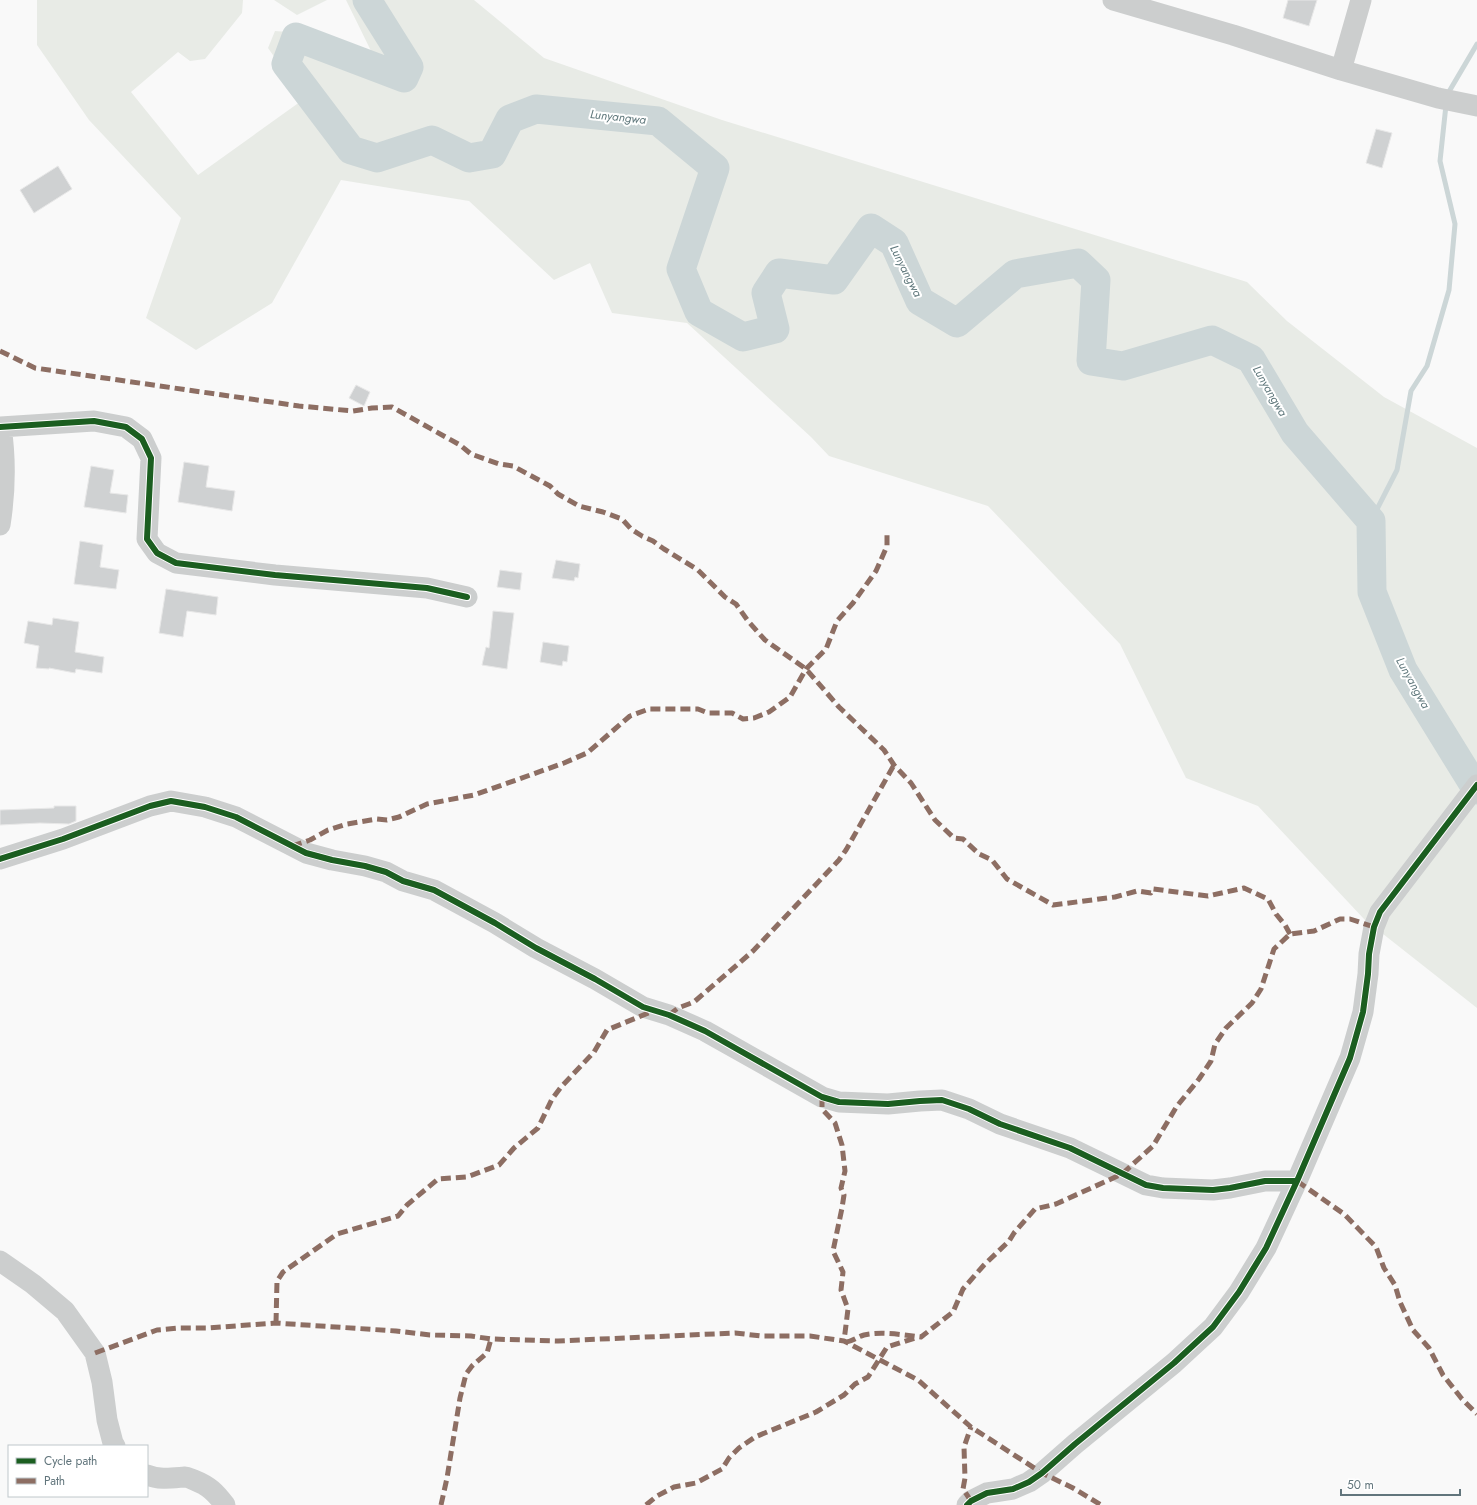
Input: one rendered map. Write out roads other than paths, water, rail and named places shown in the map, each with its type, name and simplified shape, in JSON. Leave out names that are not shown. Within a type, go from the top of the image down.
[{"type":"street","points":[[1113,0],[1233,35],[1341,70],[1438,98],[1477,106]]},
{"type":"street","points":[[1341,70],[1361,0]]},
{"type":"street","points":[[0,525],[3,505],[5,452],[0,427],[94,421],[126,427],[142,439],[151,458],[147,539],[157,553],[176,563],[276,575],[427,588],[467,597]]},
{"type":"street","points":[[967,1505],[970,1501],[986,1493],[1013,1489],[1029,1482],[1042,1473],[1174,1363],[1213,1327],[1239,1292],[1266,1248],[1297,1181],[1350,1058],[1362,1012],[1374,927],[1380,912],[1477,785]]},
{"type":"street","points":[[0,859],[63,839],[150,806],[171,801],[205,807],[236,817],[306,853],[386,872],[403,881],[434,890],[643,1007],[669,1014],[705,1031],[822,1097],[839,1102],[888,1104],[920,1100],[942,1100],[969,1109],[1000,1124],[1070,1148],[1146,1186],[1213,1190],[1265,1181],[1297,1181]]},
{"type":"street","points":[[0,1261],[33,1284],[65,1311],[95,1353],[102,1382],[107,1420],[112,1443],[114,1445]]},
{"type":"street","points":[[148,1475],[174,1479],[187,1477],[207,1485],[218,1495],[225,1505]]},
{"type":"waterway","name":"Lunyangwa","points":[[367,0],[409,67],[404,78],[296,37],[286,64],[351,150],[377,158],[432,140],[469,158],[492,154],[510,119],[536,109],[658,121],[715,168],[681,269],[699,312],[743,337],[775,329],[766,293],[779,273],[834,280],[871,228],[894,243],[920,301],[957,323],[1015,274],[1078,263],[1096,280],[1091,361],[1123,366],[1212,340],[1251,359],[1295,433],[1371,521],[1372,592],[1403,670],[1477,790]]},
{"type":"waterway","points":[[1447,95],[1477,44]]},
{"type":"waterway","points":[[1371,521],[1397,470],[1411,391],[1427,366],[1449,290],[1455,224],[1440,161],[1446,105]]}]
